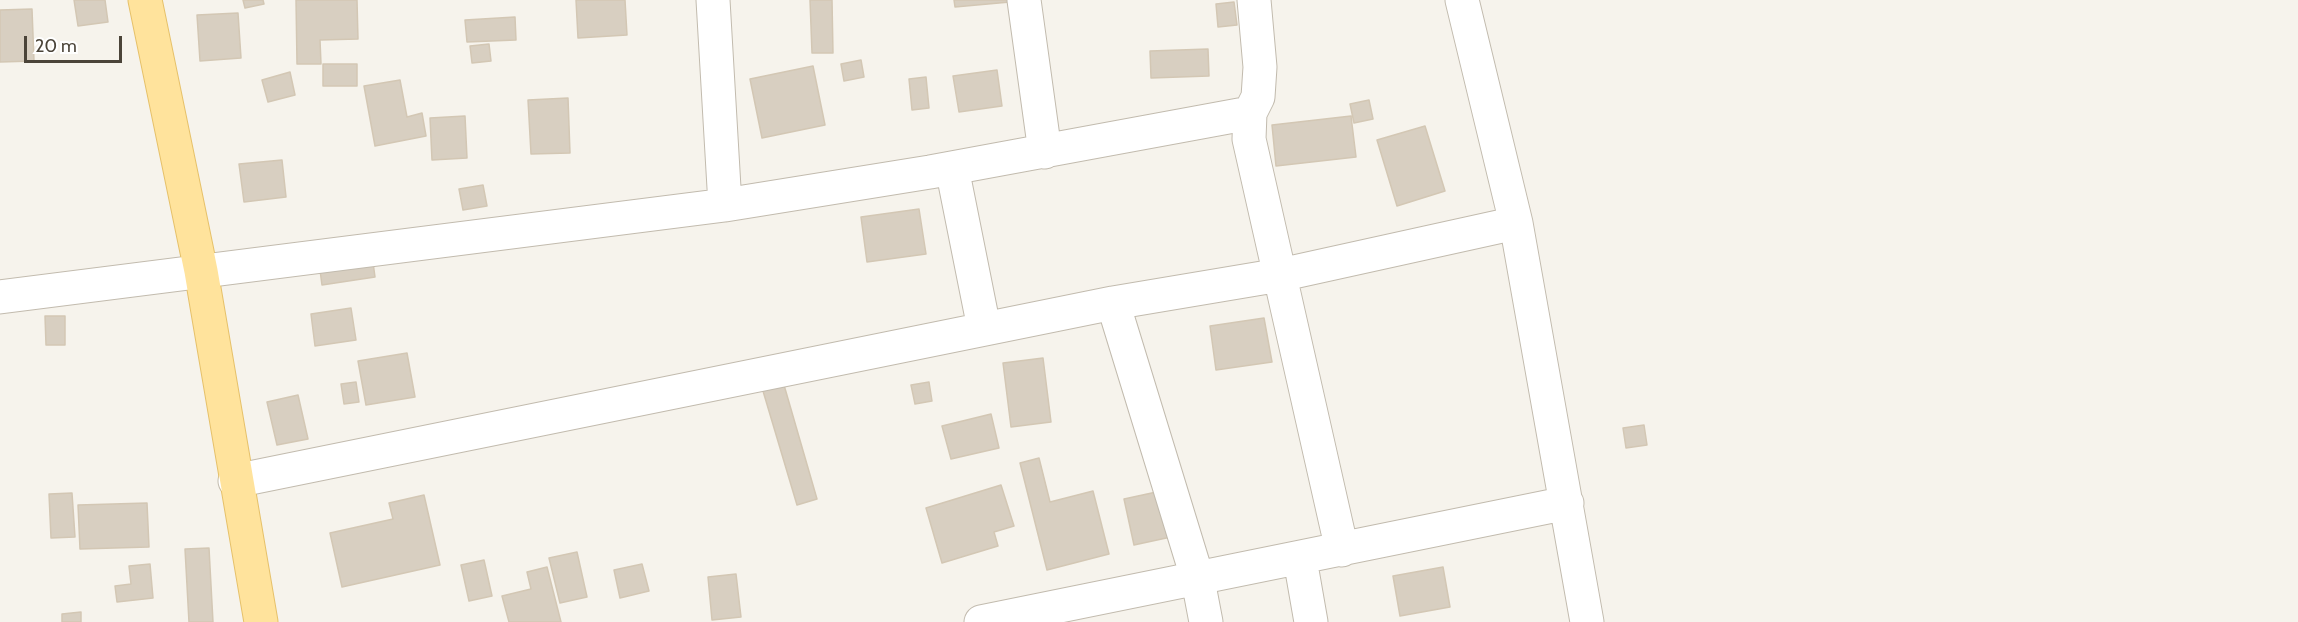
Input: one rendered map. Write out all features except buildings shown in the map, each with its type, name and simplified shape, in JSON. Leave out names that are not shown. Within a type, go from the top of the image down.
[{"type":"main road","points":[[145,0],[201,272],[235,481],[261,622]]},
{"type":"street","points":[[713,0],[725,205]]},
{"type":"street","points":[[1024,0],[1045,152]]},
{"type":"street","points":[[1254,0],[1260,67],[1258,97],[1250,113],[1249,139],[1342,550]]},
{"type":"street","points":[[1462,0],[1516,223],[1587,622]]},
{"type":"street","points":[[0,297],[725,205],[1045,152],[1250,113]]},
{"type":"street","points":[[952,168],[984,328]]},
{"type":"street","points":[[235,481],[984,328],[1113,303],[1280,275],[1516,223]]},
{"type":"street","points":[[1113,303],[1198,580],[1206,622]]},
{"type":"street","points":[[981,622],[1198,580],[1567,503]]},
{"type":"street","points":[[1300,559],[1311,622]]}]
